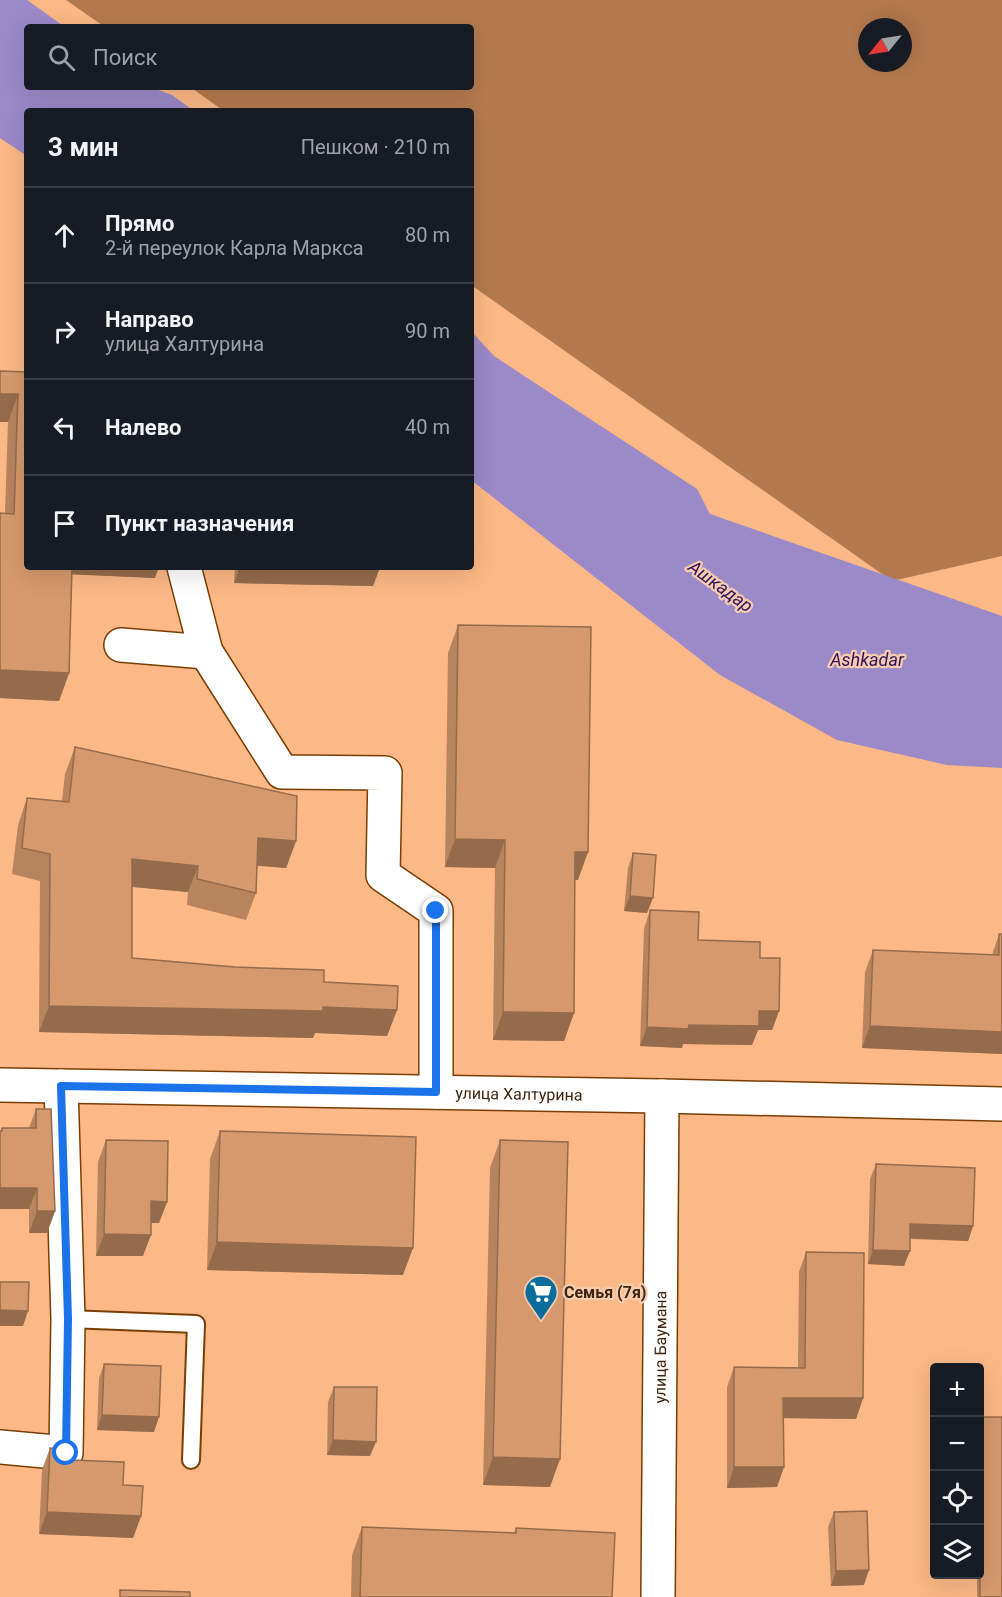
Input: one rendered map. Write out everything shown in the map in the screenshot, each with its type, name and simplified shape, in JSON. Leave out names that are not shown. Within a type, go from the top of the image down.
[{"type":"street","points":[[185,570],[206,652],[282,772],[386,774],[383,875],[436,911],[436,1092]]},
{"type":"street","points":[[121,645],[206,652]]},
{"type":"street","name":"улица Халтурина","points":[[0,1085],[1002,1104]]},
{"type":"street","points":[[0,1447],[66,1453],[68,1319],[61,1086]]},
{"type":"street","name":"улица Баумана","points":[[658,1597],[662,1096]]},
{"type":"lane","points":[[68,1319],[196,1324],[191,1460]]},
{"type":"shaded area","points":[[66,0],[1002,0],[1002,556],[892,581],[474,287],[474,108],[220,108],[194,90],[474,90],[474,24],[101,24]]},
{"type":"water","points":[[0,0],[27,0],[61,24],[24,24],[24,90],[158,90],[172,95],[190,108],[24,108],[24,154],[0,138]]},
{"type":"water","name":"Ashkadar","points":[[474,334],[494,356],[697,489],[710,514],[1002,616],[1002,768],[947,765],[837,740],[720,675],[474,482]]},
{"type":"building","points":[[0,371],[24,372],[24,570],[72,570],[69,673],[0,670],[0,513],[14,514],[18,394],[0,394]]},
{"type":"building","points":[[458,625],[591,627],[588,852],[575,852],[574,1013],[503,1012],[505,840],[455,839]]},
{"type":"building","points":[[75,747],[297,796],[296,841],[258,838],[256,893],[197,879],[198,866],[132,859],[132,958],[235,967],[324,970],[324,982],[398,986],[397,1010],[323,1007],[323,1011],[49,1006],[50,854],[22,848],[27,798],[69,802]]},
{"type":"building","points":[[633,853],[656,855],[653,898],[630,896]]},
{"type":"building","points":[[650,910],[699,912],[698,940],[760,942],[760,958],[780,958],[779,1011],[759,1011],[759,1026],[689,1025],[688,1029],[647,1027]]},
{"type":"building","points":[[999,934],[1002,934],[1002,1032],[870,1026],[873,950],[999,955]]},
{"type":"building","points":[[36,1109],[51,1109],[55,1211],[37,1211],[37,1188],[0,1188],[0,1131],[2,1128],[36,1128]]},
{"type":"building","points":[[220,1131],[416,1137],[413,1248],[217,1242]]},
{"type":"building","points":[[106,1140],[168,1141],[167,1202],[151,1201],[151,1235],[104,1234]]},
{"type":"building","points":[[500,1140],[568,1142],[560,1459],[493,1457]]},
{"type":"building","points":[[876,1164],[975,1168],[973,1226],[910,1224],[910,1251],[873,1250]]},
{"type":"building","points":[[806,1252],[864,1253],[863,1398],[783,1398],[784,1467],[734,1467],[734,1367],[805,1368]]},
{"type":"building","points":[[0,1282],[29,1282],[28,1311],[0,1310]]},
{"type":"building","points":[[104,1364],[161,1366],[159,1417],[102,1415]]},
{"type":"building","points":[[334,1387],[377,1387],[376,1442],[333,1440]]},
{"type":"building","points":[[984,1417],[1002,1417],[1002,1597],[980,1597],[980,1579],[984,1579]]},
{"type":"building","points":[[50,1448],[72,1450],[71,1460],[124,1462],[123,1485],[143,1486],[141,1516],[47,1512]]},
{"type":"building","points":[[867,1511],[869,1570],[836,1571],[834,1512]]},
{"type":"building","points":[[362,1527],[516,1533],[516,1528],[615,1533],[612,1597],[360,1597]]},
{"type":"building","points":[[120,1590],[190,1592],[190,1597],[120,1597]]},
{"type":"place","name":"Семья (7я)","points":[[541,1321]]},
{"type":"route","points":[[66,1453],[68,1319],[61,1086],[436,1092],[436,911]]},
{"type":"water label","name":"Ашкадар","points":[[721,586]]}]
